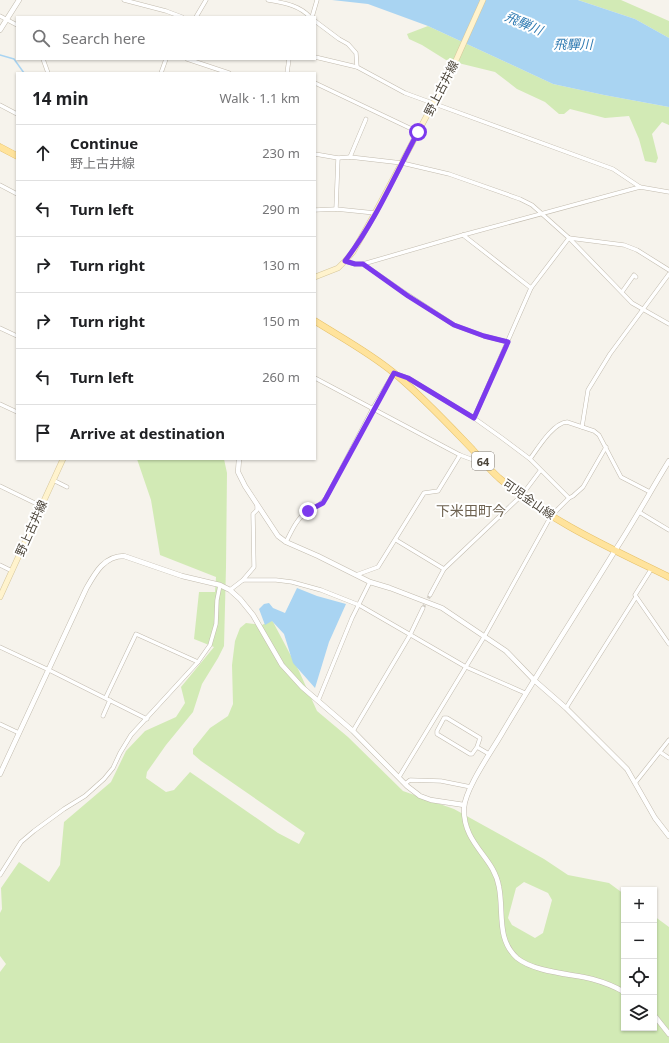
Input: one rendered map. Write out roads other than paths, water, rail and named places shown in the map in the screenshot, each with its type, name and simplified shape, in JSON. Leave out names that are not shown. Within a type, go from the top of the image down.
[{"type":"main road","name":"野上古井線","points":[[316,277],[336,269],[353,252],[433,104],[444,87],[483,0]]},
{"type":"main road","points":[[0,147],[16,155]]},
{"type":"main road","name":"可児金山線","points":[[316,322],[372,356],[394,373],[426,402],[498,477],[522,496],[551,516],[669,577]]},
{"type":"main road","name":"野上古井線","points":[[0,597],[62,460]]},
{"type":"street","points":[[0,30],[8,20],[19,0]]},
{"type":"street","points":[[124,0],[166,10],[180,16]]},
{"type":"street","points":[[197,16],[206,0]]},
{"type":"street","points":[[268,0],[286,3],[303,10],[310,16]]},
{"type":"street","points":[[311,16],[317,1]]},
{"type":"street","points":[[0,16],[16,24]]},
{"type":"street","points":[[316,22],[348,44],[356,53],[357,67]]},
{"type":"street","points":[[316,57],[357,67],[395,89],[613,169],[640,187],[669,192]]},
{"type":"street","points":[[44,60],[48,72]]},
{"type":"street","points":[[160,72],[166,60]]},
{"type":"street","points":[[190,60],[226,72]]},
{"type":"street","points":[[286,72],[289,60]]},
{"type":"street","points":[[316,83],[418,132]]},
{"type":"street","points":[[0,105],[16,113]]},
{"type":"street","points":[[350,157],[366,119]]},
{"type":"street","points":[[316,154],[338,158],[350,157],[402,163],[449,174],[487,186],[520,199],[532,205],[569,238],[632,303],[669,324]]},
{"type":"street","points":[[336,209],[338,158]]},
{"type":"street","points":[[0,185],[16,193]]},
{"type":"street","points":[[345,261],[355,264],[363,264],[640,187]]},
{"type":"street","points":[[316,210],[336,209],[375,213]]},
{"type":"street","points":[[463,235],[531,288]]},
{"type":"street","points":[[569,238],[624,245],[638,250],[669,270]]},
{"type":"street","points":[[474,418],[531,288],[569,238]]},
{"type":"street","points":[[363,264],[408,296],[454,325],[484,336],[508,342]]},
{"type":"street","points":[[582,427],[588,390],[610,354],[669,274]]},
{"type":"street","points":[[622,292],[634,275],[636,277]]},
{"type":"street","points":[[0,328],[16,336]]},
{"type":"street","points":[[286,542],[293,527],[301,517],[323,503],[373,408],[394,373],[408,378],[474,418],[530,459],[540,471],[569,498]]},
{"type":"street","points":[[316,379],[460,455],[487,465]]},
{"type":"street","points":[[0,404],[16,411]]},
{"type":"street","points":[[530,459],[547,435],[562,422],[567,422],[594,431],[599,435],[622,477],[650,492]]},
{"type":"street","points":[[399,777],[484,637],[551,516],[569,498],[583,487],[606,447]]},
{"type":"street","points":[[355,575],[378,568],[424,493],[438,491],[460,455]]},
{"type":"street","points":[[239,460],[238,472],[245,486],[278,536],[286,542],[370,582],[442,608],[506,651],[534,680],[566,708],[624,765],[654,818],[669,836]]},
{"type":"street","points":[[621,991],[592,979],[542,969],[528,964],[516,957],[505,941],[503,933],[499,885],[495,873],[466,828],[464,805],[471,787],[525,693],[616,550],[669,460]]},
{"type":"street","points":[[430,595],[444,569],[522,496],[540,471]]},
{"type":"street","points":[[53,480],[67,487]]},
{"type":"street","points":[[0,486],[41,506]]},
{"type":"street","points":[[230,590],[243,580],[254,567],[252,514],[256,510],[257,506]]},
{"type":"street","points":[[639,512],[669,530]]},
{"type":"street","points":[[396,540],[444,569]]},
{"type":"street","points":[[0,774],[86,589],[95,573],[109,559],[124,556],[182,576],[230,590],[240,599],[253,615],[282,665],[302,687],[353,731],[405,784],[420,796],[431,800],[464,805]]},
{"type":"street","points":[[0,565],[12,571]]},
{"type":"street","points":[[652,568],[634,595],[669,644]]},
{"type":"street","points":[[243,580],[292,582],[320,590],[359,605],[466,667],[525,693]]},
{"type":"street","points":[[318,701],[352,618],[370,582]]},
{"type":"street","points":[[0,875],[21,842],[64,809],[85,796],[104,779],[113,768],[131,735],[198,662],[210,645],[216,624],[217,600],[220,586]]},
{"type":"street","points":[[566,708],[636,597]]},
{"type":"street","points":[[353,731],[410,635],[424,608]]},
{"type":"street","points":[[106,697],[136,634],[198,662]]},
{"type":"street","points":[[0,647],[147,718]]},
{"type":"street","points":[[104,716],[110,700]]},
{"type":"street","points":[[444,718],[447,718],[480,738],[477,747],[472,754],[470,754],[438,734],[437,731],[444,718]]},
{"type":"street","points":[[0,724],[19,733]]},
{"type":"street","points":[[635,783],[669,740]]},
{"type":"street","points":[[477,747],[490,754]]},
{"type":"street","points":[[660,752],[669,758]]},
{"type":"street","points":[[405,784],[410,780],[442,781],[471,787]]},
{"type":"street","points":[[657,1019],[669,1034]]},
{"type":"water","name":"飛驒川","points":[[332,0],[578,0],[635,19],[669,38],[669,107],[553,84],[428,26],[368,4]]},
{"type":"water","points":[[297,588],[317,596],[346,604],[329,642],[315,688],[293,663],[284,634],[272,621],[265,625],[259,609],[264,604],[269,603],[273,608],[285,613]]},
{"type":"waterway","points":[[0,55],[14,59],[23,72]]},
{"type":"tunnel","points":[[423,608],[430,595]]},
{"type":"district","name":"下米田町今","points":[[471,510]]},
{"type":"water label","name":"飛騨川","points":[[524,23]]}]
